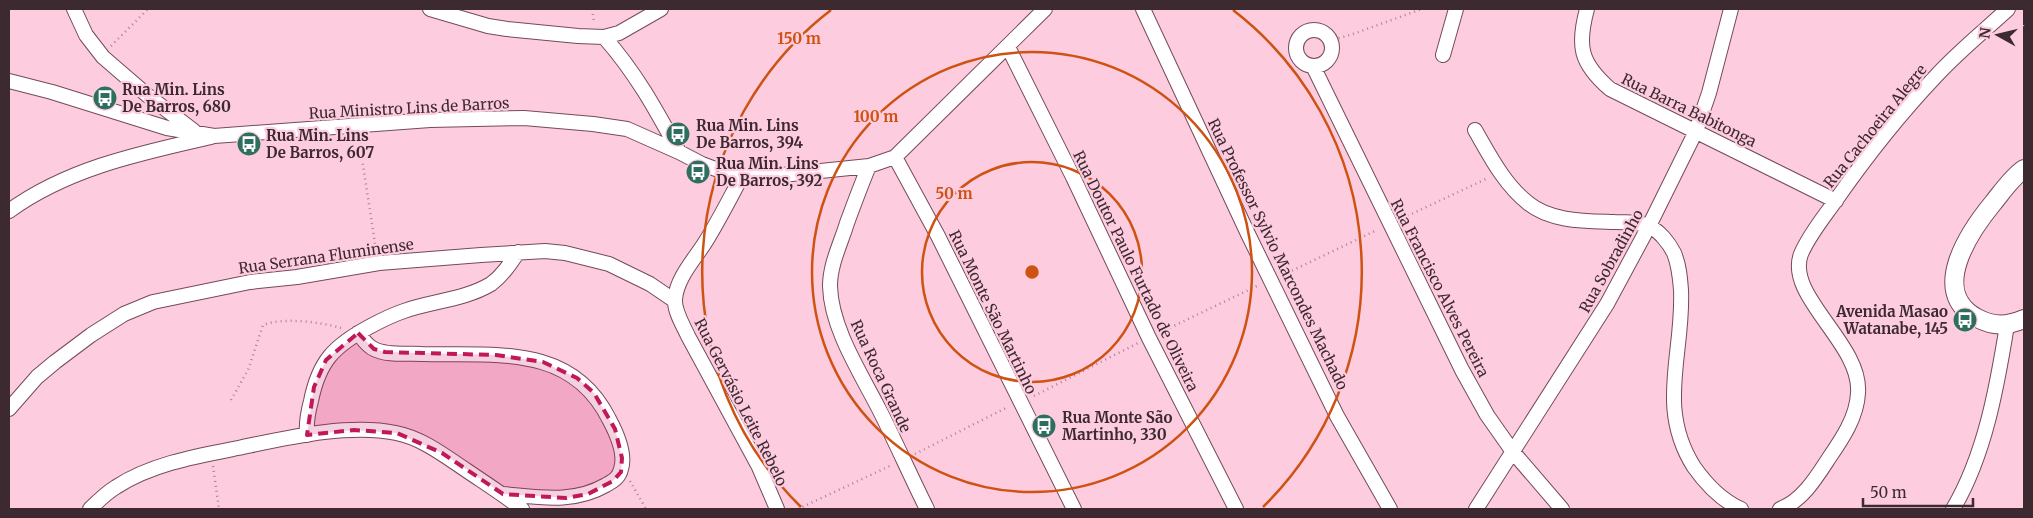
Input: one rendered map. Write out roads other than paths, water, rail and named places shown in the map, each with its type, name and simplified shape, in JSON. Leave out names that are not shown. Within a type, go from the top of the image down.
[{"type":"street","points":[[74,9],[86,35],[103,57],[147,95],[194,131]]},
{"type":"street","points":[[430,9],[488,26],[578,36],[604,36],[619,33],[661,9]]},
{"type":"street","name":"Rua Ministro Lins de Barros","points":[[9,81],[52,92],[167,128],[194,131],[214,136],[475,118],[524,118],[627,130],[721,171],[742,176],[782,176],[869,166],[895,157],[1045,9]]},
{"type":"street","name":"Rua Professor Sylvio Marcondes Machado","points":[[1143,9],[1338,416],[1390,509]]},
{"type":"street","points":[[1443,55],[1456,9]]},
{"type":"street","name":"Rua Barra Babitonga","points":[[1586,9],[1581,32],[1582,50],[1588,65],[1597,79],[1610,90],[1836,201]]},
{"type":"street","name":"Rua Sobradinho","points":[[1476,509],[1607,304],[1649,226],[1696,131],[1709,93],[1731,9]]},
{"type":"street","name":"Rua Cachoeira Alegre","points":[[1780,509],[1800,496],[1816,478],[1843,437],[1853,415],[1859,393],[1854,370],[1844,345],[1814,305],[1803,286],[1799,271],[1800,256],[1809,239],[1859,168],[1936,76],[2008,9]]},
{"type":"street","name":"Rua Francisco Alves Pereira","points":[[1313,66],[1324,62],[1331,52],[1330,41],[1320,32],[1313,30],[1301,36],[1297,41],[1297,55],[1306,64],[1313,66],[1462,370],[1487,415],[1513,452],[1562,509]]},
{"type":"street","points":[[604,36],[638,78],[679,152]]},
{"type":"street","name":"Rua Doutor Paulo Furtado de Oliveira","points":[[1008,47],[1073,177],[1149,338],[1236,509]]},
{"type":"street","points":[[1475,130],[1500,174],[1528,203],[1548,214],[1568,219],[1632,223],[1649,226],[1665,238],[1674,253],[1680,272],[1682,308],[1674,371],[1673,402],[1678,431],[1684,451],[1700,475],[1732,505],[1741,509]]},
{"type":"street","points":[[9,211],[45,187],[71,176],[114,161],[214,136]]},
{"type":"street","name":"Rua Monte São Martinho","points":[[895,157],[938,236],[1074,509]]},
{"type":"street","name":"Rua Roca Grande","points":[[869,166],[854,199],[834,259],[830,286],[838,324],[848,350],[879,408],[927,509]]},
{"type":"street","points":[[2024,169],[2000,193],[1972,230],[1960,253],[1954,276],[1956,292],[1962,306],[1970,313],[1990,324],[2007,325],[2024,319]]},
{"type":"street","points":[[675,301],[678,286],[686,271],[705,242],[742,176]]},
{"type":"street","points":[[307,435],[306,424],[317,375],[334,350],[344,341],[404,311],[471,294],[492,283],[505,271],[518,252]]},
{"type":"street","name":"Rua Serrana Fluminense","points":[[9,408],[37,377],[72,348],[124,314],[153,302],[250,282],[297,277],[379,263],[518,252],[565,253],[609,264],[636,276],[675,301]]},
{"type":"street","name":"Rua Gervásio Leite Rebelo","points":[[675,301],[680,319],[688,336],[759,467],[778,509]]},
{"type":"street","points":[[1953,509],[1976,463],[2007,325]]},
{"type":"street","points":[[358,333],[374,349],[385,352],[496,355],[543,362],[562,369],[577,378],[594,393],[615,429],[622,458],[621,472],[613,481],[579,496],[543,498],[503,494]]},
{"type":"street","points":[[90,509],[116,486],[163,465],[212,453],[307,435],[354,430],[397,433],[442,453],[522,509]]},
{"type":"place","name":"Rua Min. Lins De Barros, 680","points":[[105,98]]},
{"type":"place","name":"Rua Min. Lins De Barros, 394","points":[[678,134]]},
{"type":"place","name":"Rua Min. Lins De Barros, 607","points":[[249,144]]},
{"type":"place","name":"Rua Min. Lins De Barros, 392","points":[[698,172]]},
{"type":"place","name":"Avenida Masao Watanabe, 145","points":[[1965,320]]},
{"type":"place","name":"Rua Monte São Martinho, 330","points":[[1044,426]]}]
